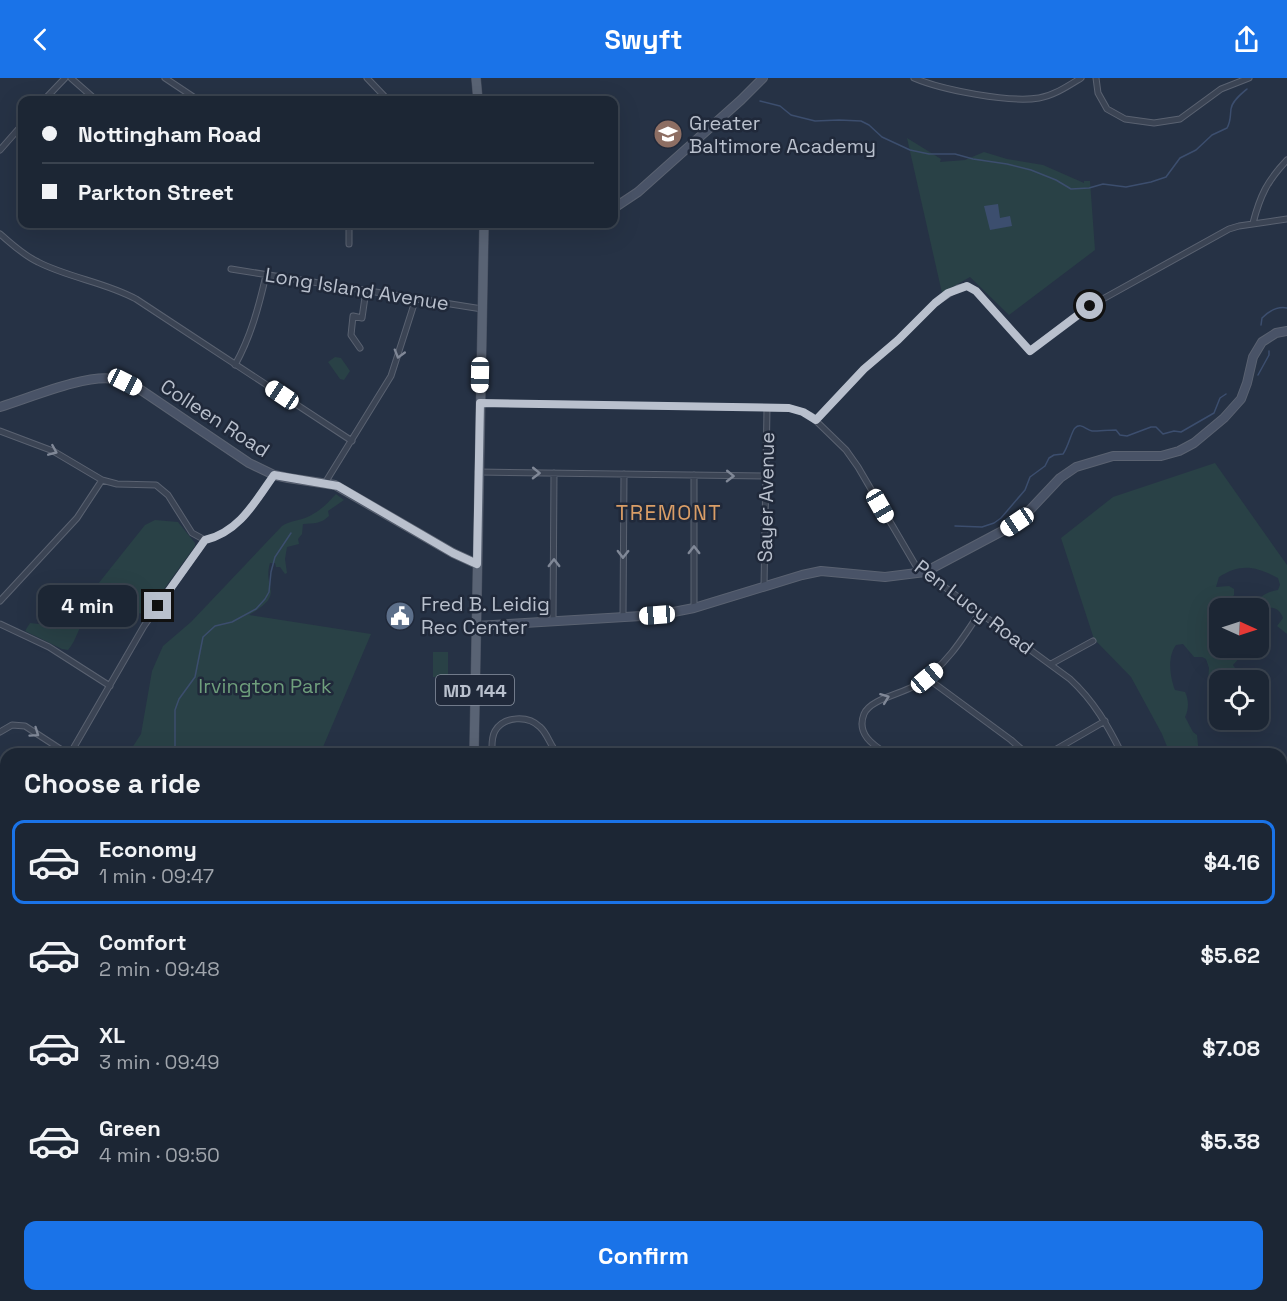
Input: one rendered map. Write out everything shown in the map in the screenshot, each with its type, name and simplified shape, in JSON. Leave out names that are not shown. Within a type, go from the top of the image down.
[{"type":"main road","points":[[476,78],[478,96]]},
{"type":"main road","name":"MD 144","points":[[474,748],[484,228]]},
{"type":"street","points":[[48,96],[64,78]]},
{"type":"street","points":[[71,78],[91,96]]},
{"type":"street","points":[[165,78],[192,96]]},
{"type":"street","points":[[367,78],[384,96]]},
{"type":"street","points":[[618,205],[638,192],[763,78]]},
{"type":"street","points":[[914,78],[950,90],[1028,99],[1054,93],[1081,78]]},
{"type":"street","points":[[1096,78],[1098,93],[1107,109],[1125,119],[1154,123],[1180,119],[1221,89],[1249,78]]},
{"type":"street","points":[[0,150],[18,130]]},
{"type":"street","points":[[1253,223],[1257,206],[1267,183],[1287,160]]},
{"type":"street","points":[[480,403],[767,408],[797,410],[816,420],[864,369],[948,293],[967,286],[976,291],[1030,351],[1078,314],[1224,232],[1253,223],[1287,219]]},
{"type":"street","points":[[349,228],[349,244]]},
{"type":"street","points":[[0,234],[22,253],[40,263],[136,299],[352,441]]},
{"type":"street","name":"Long Island Avenue","points":[[231,269],[482,309]]},
{"type":"street","points":[[235,365],[250,333],[266,275]]},
{"type":"street","points":[[360,348],[351,335],[353,316],[362,318],[366,290]]},
{"type":"street","points":[[325,483],[391,376],[416,298]]},
{"type":"street","points":[[476,626],[657,615],[694,608],[821,571],[885,576],[925,572],[1017,522],[1060,478],[1076,467],[1113,456],[1161,456],[1194,443],[1224,418],[1241,399],[1253,357],[1262,342],[1276,333],[1287,331]]},
{"type":"street","name":"Colleen Road","points":[[0,407],[88,380],[113,379],[125,382],[141,390],[249,463],[274,475],[325,483],[345,489],[453,553],[477,564]]},
{"type":"street","name":"Sayer Avenue","points":[[764,587],[767,408]]},
{"type":"street","name":"Pen Lucy Road","points":[[816,420],[852,459],[913,563],[1083,690],[1105,721],[1119,748]]},
{"type":"street","points":[[0,431],[53,451],[102,480],[117,484],[150,485],[161,488],[175,505],[192,533],[205,540],[215,538],[236,524],[252,507],[274,475]]},
{"type":"street","points":[[478,472],[766,476]]},
{"type":"street","points":[[553,621],[554,474]]},
{"type":"street","points":[[622,617],[624,474]]},
{"type":"street","points":[[694,476],[694,608]]},
{"type":"street","points":[[0,601],[77,518],[102,480]]},
{"type":"street","points":[[73,748],[158,606],[205,540]]},
{"type":"street","points":[[878,748],[870,742],[862,730],[862,718],[867,709],[877,701],[905,691],[927,678],[952,653],[980,612]]},
{"type":"street","points":[[0,624],[49,647],[110,686]]},
{"type":"street","points":[[1051,664],[1093,641]]},
{"type":"street","points":[[927,678],[1020,748]]},
{"type":"street","points":[[492,748],[496,730],[506,721],[519,718],[531,721],[542,729],[554,748]]},
{"type":"street","points":[[1058,748],[1105,721]]},
{"type":"street","points":[[0,732],[12,724],[25,726],[60,748]]},
{"type":"green space","points":[[907,138],[941,159],[940,162],[965,160],[984,152],[1007,159],[1043,165],[1084,183],[1084,181],[1090,181],[1095,250],[1009,315],[970,277],[942,293]]},
{"type":"green space","points":[[335,357],[341,358],[350,371],[344,380],[340,379],[328,362]]},
{"type":"green space","points":[[1215,463],[1287,565],[1287,634],[1277,626],[1283,618],[1281,613],[1274,608],[1269,608],[1269,598],[1260,598],[1269,592],[1278,590],[1280,585],[1278,578],[1255,569],[1241,568],[1219,577],[1216,587],[1229,586],[1234,589],[1231,598],[1209,598],[1209,658],[1239,658],[1233,665],[1236,670],[1209,670],[1208,681],[1209,668],[1206,659],[1194,657],[1183,644],[1176,645],[1173,650],[1170,661],[1172,679],[1175,690],[1185,692],[1188,708],[1185,717],[1197,735],[1198,748],[1168,748],[1131,677],[1094,639],[1061,538],[1113,497]]},
{"type":"green space","name":"Irvington Park","points":[[336,494],[344,500],[328,511],[329,516],[323,520],[303,524],[302,534],[298,539],[299,544],[287,547],[285,559],[287,573],[285,574],[280,567],[276,567],[275,563],[270,563],[268,572],[270,596],[260,608],[249,615],[371,634],[323,748],[132,748],[141,734],[152,671],[163,646],[191,622],[282,526],[314,514]]},
{"type":"green space","points":[[155,520],[178,522],[195,546],[146,614],[101,610],[87,614],[68,650],[25,631],[30,623],[48,625],[55,617],[61,616],[64,612],[63,608],[55,602],[60,593],[65,593],[77,601],[90,594],[145,525]]},
{"type":"green space","points":[[433,652],[448,652],[448,677],[433,677]]},
{"type":"water","points":[[998,204],[1000,218],[1010,216],[1012,226],[990,230],[984,206]]},
{"type":"waterway","points":[[760,101],[780,106],[791,115],[815,121],[861,121],[882,137],[910,150],[929,154],[955,154],[1007,164],[1031,170],[1071,189],[1103,184],[1126,187],[1166,177],[1180,158],[1196,150],[1212,135],[1227,128],[1233,103],[1247,89]]},
{"type":"waterway","points":[[1261,325],[1262,318],[1270,311],[1287,308]]},
{"type":"waterway","points":[[1258,375],[1269,351]]},
{"type":"waterway","points":[[955,526],[982,527],[1001,518],[1025,490],[1030,477],[1045,466],[1049,458],[1063,454],[1077,426],[1092,431],[1116,430],[1120,435],[1127,436],[1151,427],[1156,427],[1163,434],[1181,432],[1214,413],[1220,398],[1226,394]]},
{"type":"waterway","points":[[175,748],[175,710],[179,699],[195,677],[203,637],[215,626],[232,622],[256,609],[265,599],[269,592],[275,557],[291,533]]},
{"type":"place","name":"Greater Baltimore Academy","points":[[668,134]]},
{"type":"place","name":"Fred B. Leidig Rec Center","points":[[400,616]]},
{"type":"district","name":"TREMONT","points":[[669,512]]},
{"type":"route","points":[[158,606],[205,540],[215,538],[236,524],[252,507],[274,475],[325,483],[345,489],[453,553],[477,564],[480,403],[789,408],[803,412],[816,420],[864,369],[898,340],[935,303],[958,288],[967,286],[976,291],[1030,351],[1090,306]]}]
